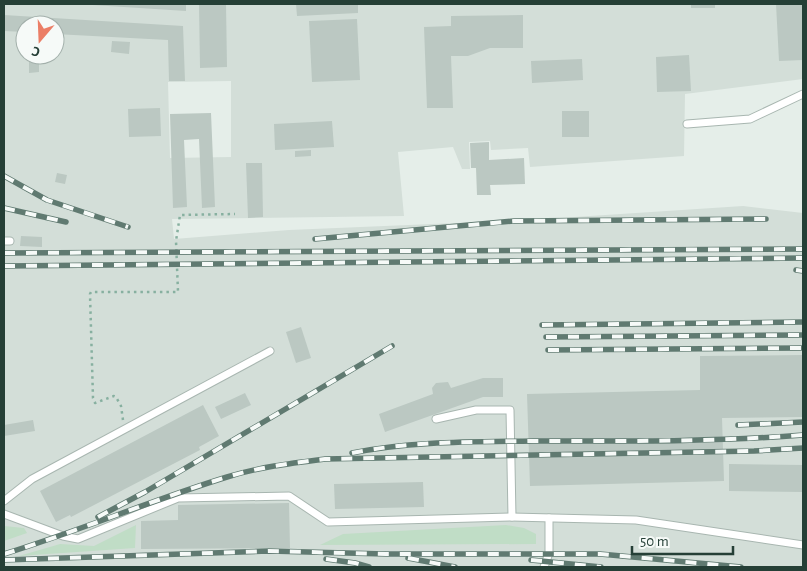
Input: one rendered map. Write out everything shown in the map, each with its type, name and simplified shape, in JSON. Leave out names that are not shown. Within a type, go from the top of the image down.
[{"type":"lane","points":[[687,124],[750,119],[803,94]]},
{"type":"lane","points":[[4,501],[32,479],[270,351]]},
{"type":"lane","points":[[436,419],[476,410],[510,410],[512,517]]},
{"type":"lane","points":[[4,514],[63,536],[78,538],[178,498],[289,496],[328,522],[512,517],[636,520],[803,545]]},
{"type":"lane","points":[[544,567],[549,554],[549,518]]},
{"type":"path","points":[[125,429],[121,406],[116,398],[95,403],[93,398],[91,292],[178,292],[176,241],[180,215],[235,214]]},
{"type":"shaded area","points":[[4,4],[803,4],[803,79],[685,94],[684,156],[530,167],[528,148],[491,150],[490,141],[469,142],[470,169],[462,169],[453,147],[398,152],[404,216],[172,219],[174,239],[289,230],[529,220],[743,206],[803,213],[803,567],[4,567]],"holes":[[[231,81],[231,157],[170,158],[168,82]]]},
{"type":"green space","points":[[136,525],[135,548],[19,556],[60,544],[94,546]]},
{"type":"green space","points":[[506,525],[524,528],[536,534],[536,544],[320,545],[343,534]]},
{"type":"green space","points":[[4,526],[24,528],[27,533],[4,541]]},
{"type":"building","points":[[77,4],[186,4],[186,11]]},
{"type":"building","points":[[199,4],[226,4],[227,67],[200,68]]},
{"type":"building","points":[[296,4],[358,4],[358,13],[297,16]]},
{"type":"building","points":[[691,4],[715,4],[715,8],[691,8]]},
{"type":"building","points":[[776,4],[803,4],[803,60],[779,61]]},
{"type":"building","points":[[4,15],[15,16],[15,32],[4,31]]},
{"type":"building","points":[[523,15],[523,48],[490,48],[468,56],[451,56],[453,108],[427,108],[424,27],[451,26],[451,16]]},
{"type":"building","points":[[65,19],[183,26],[185,81],[169,81],[168,40],[65,35]]},
{"type":"building","points":[[357,19],[360,80],[312,82],[309,21]]},
{"type":"building","points":[[112,41],[130,42],[129,54],[111,52]]},
{"type":"building","points":[[689,55],[691,91],[657,92],[656,57]]},
{"type":"building","points":[[582,59],[583,80],[532,83],[531,61]]},
{"type":"building","points":[[29,65],[39,65],[39,72],[29,73]]},
{"type":"building","points":[[160,108],[161,136],[129,137],[128,109]]},
{"type":"building","points":[[562,111],[589,111],[589,137],[562,137]]},
{"type":"building","points":[[211,113],[215,207],[202,208],[199,139],[184,140],[187,207],[173,208],[170,114]]},
{"type":"building","points":[[332,121],[334,147],[275,150],[274,124]]},
{"type":"building","points":[[489,142],[489,160],[524,158],[525,184],[490,185],[491,195],[477,195],[476,168],[471,168],[470,143]]},
{"type":"building","points":[[311,150],[311,156],[295,157],[295,151]]},
{"type":"building","points":[[246,163],[262,163],[263,217],[248,218]]},
{"type":"building","points":[[57,173],[67,175],[65,184],[55,182]]},
{"type":"building","points":[[21,236],[42,237],[42,247],[20,246]]},
{"type":"building","points":[[301,327],[311,358],[296,363],[286,332]]},
{"type":"building","points":[[803,355],[803,417],[722,418],[724,481],[530,486],[527,394],[700,390],[700,356]]},
{"type":"building","points":[[483,378],[503,378],[503,397],[483,397],[385,432],[379,414],[433,394],[432,388],[436,383],[448,382],[451,388]]},
{"type":"building","points":[[245,393],[251,405],[221,419],[215,407]]},
{"type":"building","points":[[203,405],[219,436],[199,447],[200,450],[71,517],[70,515],[56,522],[40,491]]},
{"type":"building","points":[[33,420],[35,431],[4,436],[4,425]]},
{"type":"building","points":[[729,464],[803,465],[803,492],[729,491]]},
{"type":"building","points":[[423,482],[424,507],[335,509],[334,484]]},
{"type":"building","points":[[289,503],[290,548],[141,549],[141,521],[178,520],[178,505]]},
{"type":"railway","points":[[4,176],[47,200],[128,227]]},
{"type":"railway","points":[[4,208],[66,222]]},
{"type":"railway","points":[[315,239],[514,221],[766,219]]},
{"type":"railway","points":[[4,253],[803,249]]},
{"type":"railway","points":[[4,266],[803,258]]},
{"type":"railway","points":[[796,270],[803,271]]},
{"type":"railway","points":[[542,325],[803,322]]},
{"type":"railway","points":[[546,337],[803,335]]},
{"type":"railway","points":[[98,517],[145,492],[392,346]]},
{"type":"railway","points":[[548,350],[803,348]]},
{"type":"railway","points":[[738,425],[803,422]]},
{"type":"railway","points":[[352,453],[397,446],[442,443],[702,440],[803,435]]},
{"type":"railway","points":[[4,554],[227,477],[301,462],[325,459],[754,451],[803,448]]},
{"type":"railway","points":[[4,560],[269,551],[386,554],[600,554],[741,567]]},
{"type":"railway","points":[[408,558],[455,567]]},
{"type":"railway","points":[[326,559],[369,567]]},
{"type":"railway","points":[[531,560],[601,567]]}]
